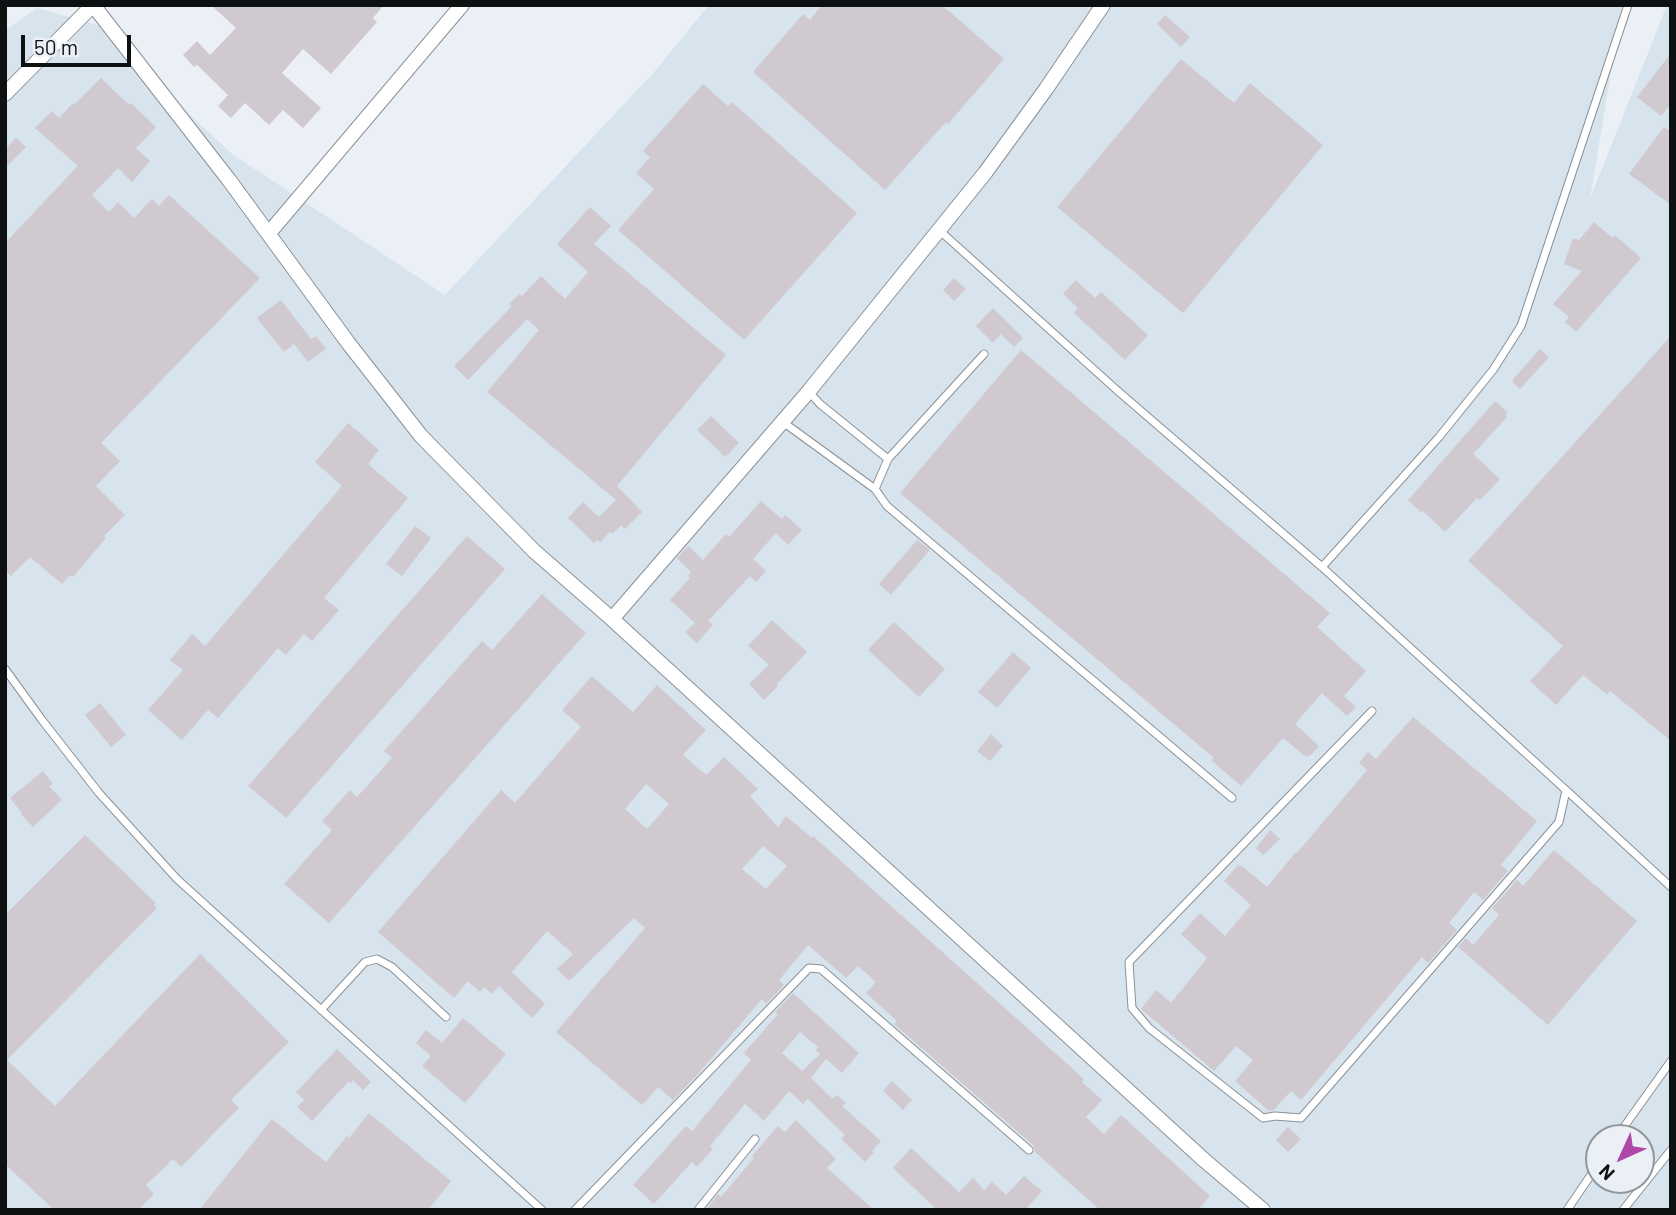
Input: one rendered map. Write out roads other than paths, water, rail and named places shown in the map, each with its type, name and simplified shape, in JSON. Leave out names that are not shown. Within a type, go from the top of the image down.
[{"type":"street","points":[[5,94],[93,5],[421,436],[534,551],[612,619],[1204,1160],[1263,1210]]},
{"type":"street","points":[[269,233],[462,5]]},
{"type":"street","points":[[612,619],[808,391],[985,173],[1102,5]]},
{"type":"lane","points":[[1322,567],[1439,438],[1493,370],[1521,326],[1628,5]]},
{"type":"lane","points":[[939,230],[1109,383],[1322,567],[1671,885]]},
{"type":"lane","points":[[876,489],[888,459],[984,354]]},
{"type":"lane","points":[[808,391],[820,404],[888,459]]},
{"type":"lane","points":[[782,422],[876,489],[887,506],[1233,798]]},
{"type":"lane","points":[[5,669],[99,793],[177,879],[542,1210]]},
{"type":"lane","points":[[1372,711],[1129,962],[1132,1008],[1140,1018],[1263,1118],[1301,1118],[1559,822],[1566,790]]},
{"type":"lane","points":[[321,1010],[365,962],[377,959],[392,967],[446,1017]]},
{"type":"lane","points":[[575,1210],[809,968],[821,969],[1029,1150]]},
{"type":"lane","points":[[1626,1124],[1671,1061]]},
{"type":"lane","points":[[698,1210],[755,1139]]},
{"type":"lane","points":[[1623,1210],[1671,1150]]},
{"type":"lane","points":[[1567,1210],[1585,1184]]}]
